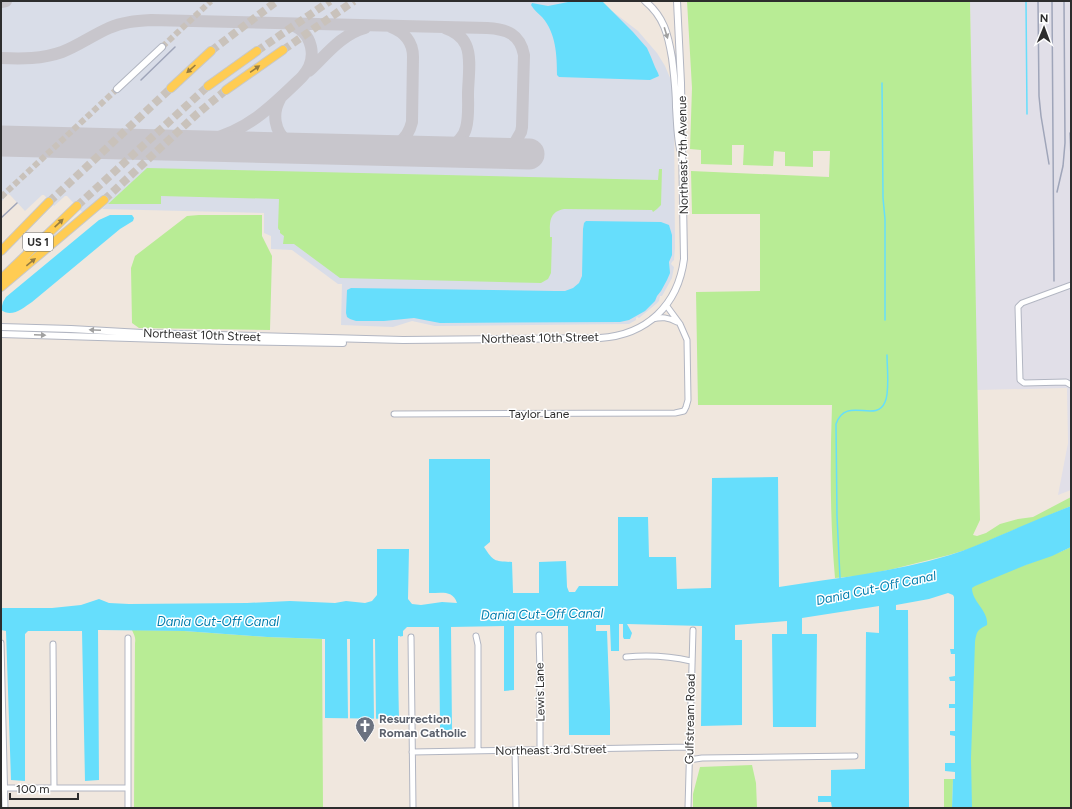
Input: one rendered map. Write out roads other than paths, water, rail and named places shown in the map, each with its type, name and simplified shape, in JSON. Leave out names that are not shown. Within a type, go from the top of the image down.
[{"type":"main road","points":[[226,90],[284,50]]},
{"type":"main road","points":[[171,88],[211,51]]},
{"type":"main road","points":[[208,86],[257,51]]},
{"type":"main road","points":[[1,287],[104,200]]},
{"type":"main road","name":"US 1","points":[[1,251],[49,202]]},
{"type":"main road","name":"US 1","points":[[1,279],[76,206]]},
{"type":"street","points":[[646,1],[659,16],[668,36],[674,73],[677,136],[683,162]]},
{"type":"street","name":"Northeast 7th Avenue","points":[[666,305],[672,297],[678,284],[684,258],[681,76],[677,1]]},
{"type":"street","points":[[117,89],[162,47]]},
{"type":"street","points":[[1071,285],[1022,302],[1018,307],[1020,380],[1024,383],[1066,382],[1071,385]]},
{"type":"street","points":[[666,305],[680,324]]},
{"type":"street","name":"Northeast 10th Street","points":[[1,327],[78,329],[166,337],[265,342],[323,343],[403,340],[614,337],[635,330],[656,316],[666,305]]},
{"type":"street","points":[[651,320],[660,317],[668,318],[680,324]]},
{"type":"street","name":"Taylor Lane","points":[[394,414],[675,413],[684,411],[688,394],[687,340],[680,324]]},
{"type":"street","name":"Northeast 10th Street","points":[[1,334],[403,340]]},
{"type":"street","points":[[265,342],[274,340],[276,337]]},
{"type":"street","name":"Gulfstream Road","points":[[688,808],[692,630]]},
{"type":"street","name":"Lewis Lane","points":[[538,635],[540,750]]},
{"type":"street","points":[[476,636],[478,645],[478,751]]},
{"type":"street","points":[[411,637],[413,808]]},
{"type":"street","points":[[128,638],[128,808]]},
{"type":"street","points":[[1,643],[4,808]]},
{"type":"street","points":[[53,644],[54,788]]},
{"type":"street","points":[[626,656],[657,656],[691,661]]},
{"type":"street","name":"Northeast 3rd Street","points":[[412,752],[689,747]]},
{"type":"street","points":[[515,750],[516,808]]},
{"type":"street","points":[[689,760],[702,758],[855,756]]},
{"type":"street","points":[[3,788],[128,788]]},
{"type":"water","points":[[573,1],[603,2],[647,48],[659,76],[650,80],[559,77],[557,75],[557,60],[553,37],[547,23],[531,5],[532,3],[548,6]]},
{"type":"water","points":[[110,215],[132,215],[134,218],[133,221],[120,229],[32,302],[13,313],[1,310],[6,297],[99,220]]},
{"type":"water","points":[[586,221],[661,222],[669,225],[672,235],[672,255],[669,262],[670,273],[655,301],[645,311],[629,320],[620,322],[440,323],[414,318],[384,321],[356,321],[347,317],[347,290],[351,288],[565,291],[573,288],[579,283],[582,276],[583,229]]},
{"type":"water","name":"Dania Cut-Off Canal","points":[[429,459],[490,459],[490,542],[484,547],[490,556],[495,560],[512,562],[513,593],[539,593],[539,562],[566,561],[567,587],[569,592],[575,592],[579,586],[618,586],[618,517],[648,517],[649,557],[676,557],[677,589],[711,588],[712,478],[778,477],[779,587],[865,574],[929,561],[969,548],[1071,506],[1071,547],[972,588],[975,598],[986,615],[987,625],[978,631],[975,642],[971,758],[972,808],[952,808],[953,779],[955,779],[955,772],[945,771],[945,763],[955,763],[955,736],[950,735],[950,731],[955,731],[955,708],[949,708],[949,704],[955,704],[955,681],[950,681],[949,677],[955,676],[955,654],[951,654],[950,649],[954,649],[954,597],[948,593],[929,599],[896,605],[896,610],[908,610],[909,808],[832,808],[831,802],[818,802],[818,796],[831,796],[831,770],[865,769],[866,632],[879,633],[879,606],[802,618],[802,634],[817,634],[816,727],[773,727],[772,634],[787,634],[787,621],[735,625],[735,640],[742,640],[742,725],[701,726],[702,626],[627,624],[632,633],[630,639],[624,639],[623,624],[619,624],[619,651],[611,651],[610,625],[596,625],[596,631],[607,631],[610,735],[569,735],[568,626],[514,626],[514,690],[504,691],[504,626],[451,627],[452,730],[440,730],[439,627],[407,627],[403,631],[403,636],[398,637],[399,719],[325,718],[324,639],[267,637],[184,631],[98,630],[99,780],[85,781],[82,631],[28,631],[25,634],[25,781],[11,780],[6,631],[1,630],[1,608],[52,608],[81,605],[99,599],[109,603],[129,604],[290,601],[335,603],[346,601],[365,603],[372,601],[377,595],[377,549],[409,549],[408,599],[412,604],[421,605],[442,602],[457,603],[450,594],[429,593]]},
{"type":"waterway","points":[[1026,1],[1027,114]]},
{"type":"waterway","points":[[882,83],[883,198],[885,219],[885,320]]},
{"type":"waterway","points":[[840,578],[837,516],[836,424],[841,416],[847,411],[875,411],[881,408],[887,398],[887,355]]},
{"type":"tunnel","points":[[162,47],[211,1]]},
{"type":"tunnel","points":[[211,51],[277,1]]},
{"type":"tunnel","points":[[257,51],[330,1]]},
{"type":"tunnel","points":[[283,50],[354,1]]},
{"type":"tunnel","points":[[77,206],[208,86]]},
{"type":"tunnel","points":[[49,202],[171,88]]},
{"type":"tunnel","points":[[1,197],[117,89]]},
{"type":"tunnel","points":[[104,200],[197,114],[226,90]]},
{"type":"railway","points":[[1038,1],[1039,96],[1049,164]]},
{"type":"railway","points":[[1052,1],[1054,281]]},
{"type":"railway","points":[[1057,192],[1063,166],[1065,143],[1064,1]]},
{"type":"railway","points":[[141,80],[175,47]]},
{"type":"railway","points":[[1070,133],[1071,159]]},
{"type":"railway","points":[[1,218],[17,203]]},
{"type":"place","name":"Resurrection Roman Catholic","points":[[365,743]]}]
